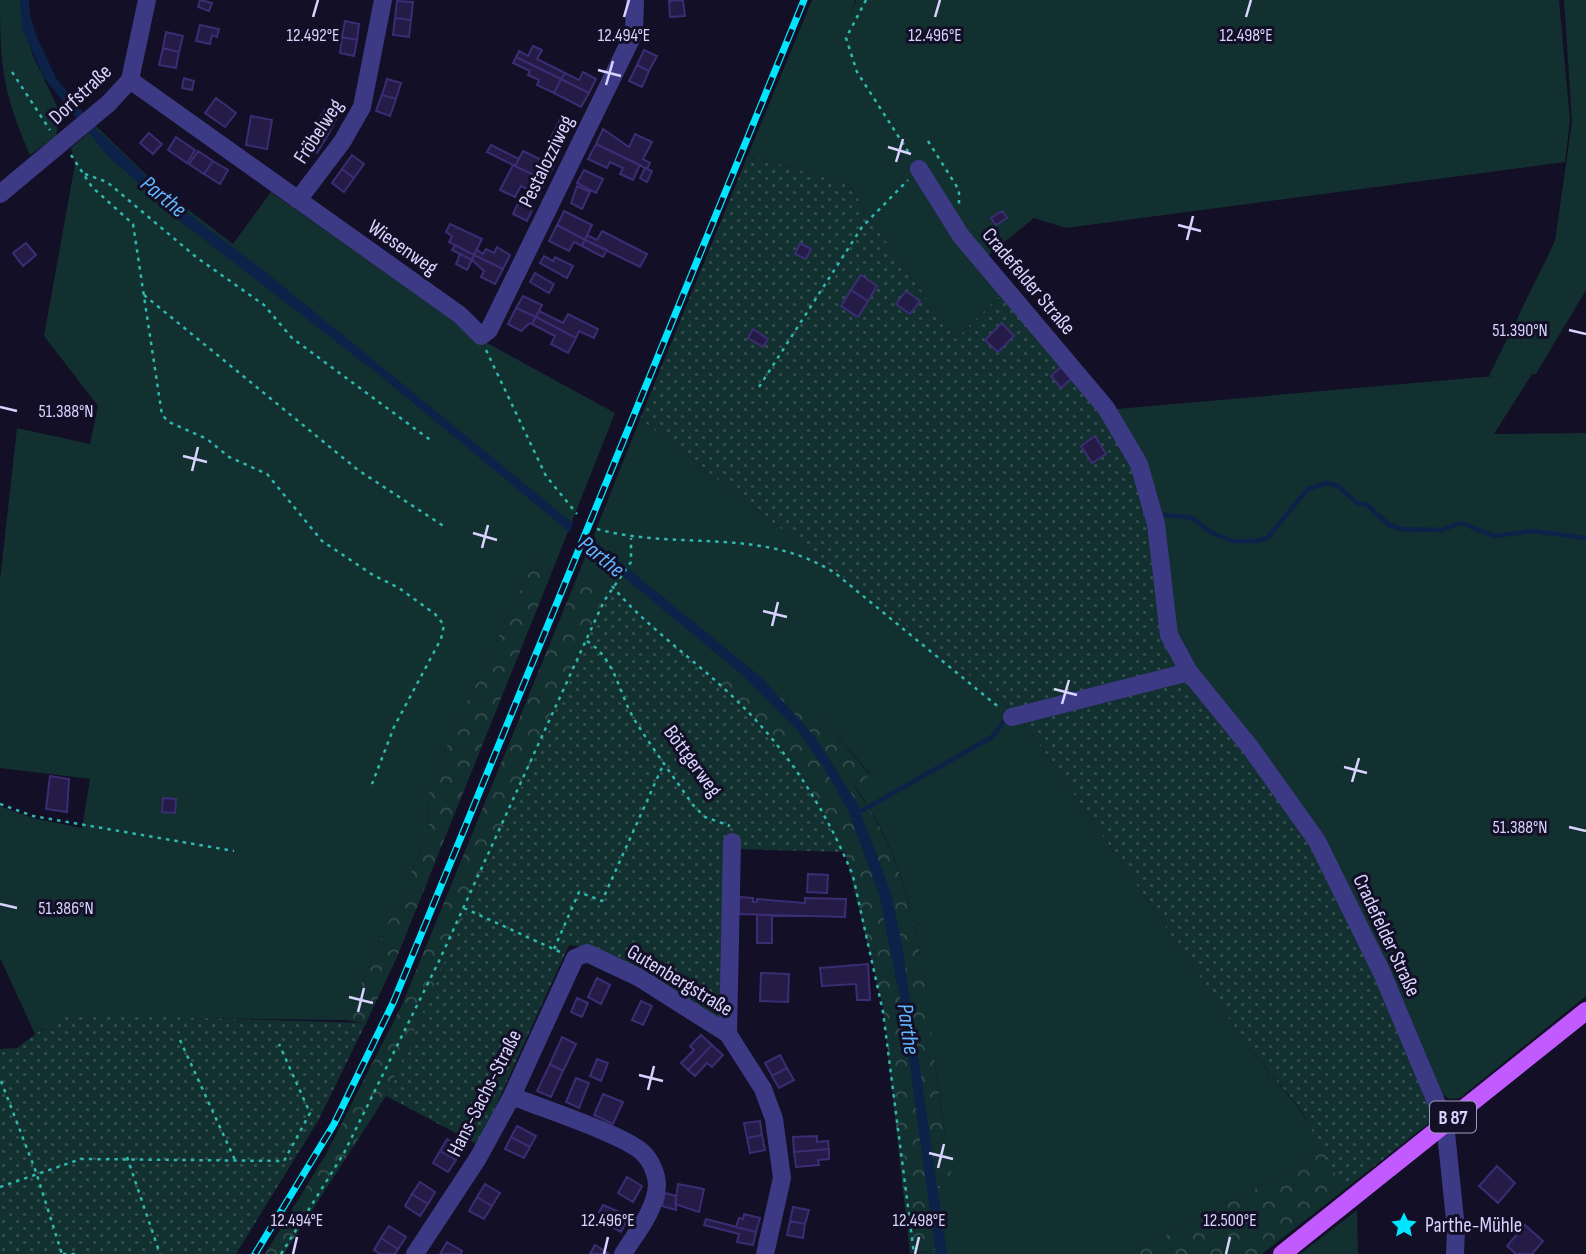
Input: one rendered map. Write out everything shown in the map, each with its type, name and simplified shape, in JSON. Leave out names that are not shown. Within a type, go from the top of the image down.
[{"type":"main road","name":"B 87","points":[[1282,1254],[1586,1011]]},
{"type":"street","name":"Dorfstraße","points":[[0,194],[109,103],[130,80],[147,0]]},
{"type":"street","name":"Fröbelweg","points":[[298,200],[342,142],[362,107],[383,0]]},
{"type":"street","name":"Pestalozziweg","points":[[481,336],[489,330],[634,33],[635,0]]},
{"type":"street","name":"Wiesenweg","points":[[130,80],[460,315],[481,336]]},
{"type":"street","name":"Cradefelder Straße","points":[[919,169],[961,236],[1106,408],[1139,464],[1156,524],[1169,635],[1189,672],[1250,747],[1317,841],[1382,973],[1445,1123],[1456,1228],[1455,1254]]},
{"type":"street","points":[[1012,717],[1189,672]]},
{"type":"street","points":[[728,1034],[732,842]]},
{"type":"street","name":"Gutenbergstraße","points":[[581,956],[638,977],[728,1034],[763,1089],[775,1119],[782,1178],[765,1254]]},
{"type":"street","name":"Hans-Sachs-Straße","points":[[415,1254],[478,1158],[512,1096],[581,956]]},
{"type":"street","points":[[512,1096],[628,1143],[649,1159],[657,1182],[656,1194],[652,1207],[623,1254]]},
{"type":"path","points":[[759,387],[862,227],[919,169],[857,72],[846,38],[866,0]]},
{"type":"path","points":[[12,72],[66,138],[93,187],[133,224],[163,415],[169,422],[207,439],[229,457],[267,474],[322,541],[373,575],[399,588],[435,614],[444,625],[441,639],[394,727],[372,784]]},
{"type":"path","points":[[928,141],[959,190],[959,206],[949,217]]},
{"type":"path","points":[[84,174],[107,182],[196,257],[264,305],[292,338],[433,442]]},
{"type":"path","points":[[144,295],[358,470],[445,527]]},
{"type":"path","points":[[481,336],[545,476],[577,514]]},
{"type":"path","points":[[597,529],[631,538],[786,549],[812,559],[835,573],[1012,717]]},
{"type":"path","points":[[281,1254],[344,1153],[464,908],[612,586],[631,562],[631,538]]},
{"type":"path","points":[[612,586],[756,719],[791,760],[817,801],[845,856],[853,876],[883,1012],[914,1254]]},
{"type":"path","name":"Böttgerweg","points":[[587,641],[602,651],[619,681],[633,716],[693,805],[705,817],[730,824],[732,842]]},
{"type":"path","points":[[554,949],[579,892],[602,901],[664,763]]},
{"type":"path","points":[[0,804],[45,819],[234,851]]},
{"type":"path","points":[[464,908],[554,949],[581,956]]},
{"type":"path","points":[[180,1040],[234,1160]]},
{"type":"path","points":[[0,1187],[81,1158],[284,1161],[310,1113],[279,1044]]},
{"type":"path","points":[[1,1081],[36,1172],[62,1254],[76,1254]]},
{"type":"path","points":[[127,1157],[160,1254]]},
{"type":"green space","points":[[0,0],[20,0],[32,54],[61,114],[56,136],[30,155],[14,114],[5,79]]},
{"type":"green space","points":[[812,0],[855,0],[852,15],[856,0],[1559,0],[1570,120],[1565,162],[1066,228],[1034,218],[982,260],[1006,290],[956,339],[870,219],[850,185],[748,155]]},
{"type":"green space","points":[[1564,0],[1586,0],[1586,290],[1536,374],[1532,374],[1494,434],[1586,433],[1586,996],[1460,1098],[1449,1099],[1443,1095],[1184,674],[1105,410],[1494,376],[1489,376],[1555,241],[1572,122]]},
{"type":"green space","points":[[96,126],[159,187],[233,244],[271,192],[476,337],[615,413],[552,572],[537,556],[449,740],[428,795],[429,832],[345,1020],[59,1017],[35,1034],[0,958],[0,806],[32,818],[82,828],[90,779],[0,768],[0,580],[17,428],[90,444],[98,406],[44,336],[75,164],[71,148]]},
{"type":"green space","points":[[748,155],[850,185],[870,219],[956,339],[1006,290],[1139,464],[1169,636],[1317,841],[1432,1110],[1429,1123],[1344,1190],[1301,1110],[1247,1045],[1031,732],[1006,704],[640,419]]},
{"type":"green space","points":[[640,419],[1006,704],[1031,732],[1247,1045],[1300,1110],[1322,1146],[1299,1166],[1130,1254],[914,1254],[940,1249],[932,1189],[952,1186],[919,946],[911,912],[890,848],[855,787],[870,774],[822,718],[737,644],[711,678],[609,586],[580,570]]},
{"type":"green space","points":[[537,556],[552,572],[397,957],[366,1023],[345,1020],[429,832],[428,795],[449,740]]},
{"type":"green space","points":[[580,570],[609,586],[386,1096],[284,1254],[265,1254],[326,1154],[402,1005]]},
{"type":"green space","points":[[609,586],[711,678],[798,768],[845,852],[737,849],[734,1030],[596,949],[569,945],[478,1145],[386,1096]]},
{"type":"green space","points":[[737,643],[822,718],[870,775],[855,788],[874,817],[901,879],[911,912],[924,978],[953,1186],[932,1189],[940,1249],[910,1254],[883,1008],[845,852],[798,768],[711,678]]},
{"type":"green space","points":[[102,1015],[366,1023],[318,1121],[236,1254],[0,1254],[0,1049],[17,1048],[58,1017]]},
{"type":"green space","points":[[1322,1146],[1344,1190],[1262,1254],[1130,1254],[1299,1166]]},
{"type":"green space","points":[[1357,1210],[1358,1254],[1300,1254]]},
{"type":"water","name":"Parthe","points":[[20,0],[29,0],[30,15],[37,37],[56,78],[97,130],[187,213],[262,269],[762,678],[814,736],[856,801],[891,893],[902,945],[947,1254],[936,1254],[902,1008],[879,894],[847,808],[798,731],[741,674],[378,374],[180,221],[106,154],[44,78],[22,28]]},
{"type":"pier","points":[[574,521],[593,538],[587,552],[568,536]]},
{"type":"building","points":[[200,0],[212,3],[209,11],[198,7]]},
{"type":"building","points":[[683,0],[685,16],[670,17],[669,1]]},
{"type":"building","points":[[397,1],[413,2],[411,20],[395,18]]},
{"type":"building","points":[[395,18],[411,20],[409,37],[393,35]]},
{"type":"building","points":[[345,21],[359,24],[357,40],[342,37]]},
{"type":"building","points":[[200,25],[219,29],[217,37],[212,35],[210,44],[196,41]]},
{"type":"building","points":[[166,32],[183,36],[179,52],[163,48]]},
{"type":"building","points":[[342,37],[357,40],[354,56],[340,53]]},
{"type":"building","points":[[533,46],[542,50],[537,59],[565,73],[561,79],[516,57],[519,51],[528,56]]},
{"type":"building","points":[[163,48],[179,52],[176,68],[159,65]]},
{"type":"building","points":[[644,50],[657,56],[649,71],[637,65]]},
{"type":"building","points":[[516,57],[561,79],[554,93],[537,85],[539,80],[528,75],[530,71],[513,63]]},
{"type":"building","points":[[637,65],[649,71],[642,87],[629,81]]},
{"type":"building","points":[[583,72],[596,79],[589,93],[561,79],[565,73],[579,80]]},
{"type":"building","points":[[184,78],[194,81],[192,90],[182,88]]},
{"type":"building","points":[[387,79],[401,83],[396,99],[382,95]]},
{"type":"building","points":[[561,79],[589,93],[581,107],[554,93]]},
{"type":"building","points":[[382,95],[396,99],[390,116],[376,111]]},
{"type":"building","points":[[216,98],[236,113],[225,127],[205,113]]},
{"type":"building","points":[[325,109],[338,116],[328,135],[315,128]]},
{"type":"building","points":[[562,115],[574,120],[563,143],[551,138]]},
{"type":"building","points":[[251,116],[272,120],[267,149],[246,145]]},
{"type":"building","points":[[315,128],[328,135],[317,153],[305,146]]},
{"type":"building","points":[[603,129],[629,147],[635,134],[652,142],[643,159],[650,163],[647,169],[596,144]]},
{"type":"building","points":[[149,133],[162,144],[153,154],[140,143]]},
{"type":"building","points":[[176,137],[195,150],[187,163],[168,150]]},
{"type":"building","points":[[596,144],[640,165],[633,180],[620,174],[623,168],[610,162],[607,168],[588,159]]},
{"type":"building","points":[[491,145],[519,159],[515,166],[487,152]]},
{"type":"building","points":[[198,151],[213,161],[204,174],[189,164]]},
{"type":"building","points":[[523,151],[554,166],[546,181],[515,166]]},
{"type":"building","points":[[352,155],[364,164],[354,178],[342,169]]},
{"type":"building","points":[[213,161],[228,170],[220,184],[204,174]]},
{"type":"building","points":[[513,165],[546,181],[539,195],[521,186],[515,197],[500,190]]},
{"type":"building","points":[[645,168],[652,171],[647,182],[640,178]]},
{"type":"building","points":[[342,169],[354,178],[344,192],[332,183]]},
{"type":"building","points":[[584,170],[603,179],[596,193],[577,183]]},
{"type":"building","points":[[577,186],[590,192],[582,209],[571,203]]},
{"type":"building","points":[[520,199],[534,206],[527,221],[513,214]]},
{"type":"building","points":[[564,211],[592,225],[585,240],[557,225]]},
{"type":"building","points":[[1002,211],[1007,218],[996,225],[991,218]]},
{"type":"building","points":[[450,224],[482,239],[474,255],[449,242],[452,236],[446,232]]},
{"type":"building","points":[[557,225],[585,240],[582,246],[574,242],[569,251],[549,241]]},
{"type":"building","points":[[602,231],[647,254],[640,267],[585,240],[587,235],[597,240]]},
{"type":"building","points":[[585,240],[607,250],[603,257],[582,246]]},
{"type":"building","points":[[26,243],[36,255],[23,266],[13,253]]},
{"type":"building","points":[[800,243],[811,249],[806,259],[795,254]]},
{"type":"building","points":[[455,245],[474,255],[472,260],[452,250]]},
{"type":"building","points":[[497,247],[510,255],[503,269],[474,255],[477,250],[483,254],[486,249],[494,253]]},
{"type":"building","points":[[460,254],[472,260],[467,270],[456,264]]},
{"type":"building","points":[[474,255],[503,269],[495,284],[481,277],[484,271],[472,260]]},
{"type":"building","points":[[544,256],[553,261],[555,257],[573,266],[567,278],[540,263]]},
{"type":"building","points":[[535,273],[554,284],[549,293],[530,282]]},
{"type":"building","points":[[861,275],[877,286],[868,301],[851,290]]},
{"type":"building","points":[[851,290],[868,301],[858,317],[841,306]]},
{"type":"building","points":[[906,291],[920,301],[910,314],[896,304]]},
{"type":"building","points":[[523,296],[542,305],[536,317],[516,308]]},
{"type":"building","points":[[516,308],[536,317],[532,324],[521,331],[508,324]]},
{"type":"building","points":[[539,311],[563,323],[568,314],[598,329],[594,338],[579,331],[576,338],[536,317]]},
{"type":"building","points":[[536,317],[576,338],[568,353],[551,344],[555,336],[532,324]]},
{"type":"building","points":[[1002,323],[1014,336],[998,352],[985,340]]},
{"type":"building","points":[[753,329],[768,339],[763,347],[748,338]]},
{"type":"building","points":[[1062,366],[1072,378],[1061,388],[1051,376]]},
{"type":"building","points":[[1095,436],[1106,454],[1092,463],[1081,446]]},
{"type":"building","points":[[50,776],[69,779],[67,812],[46,809]]},
{"type":"building","points":[[163,798],[176,799],[175,813],[162,812]]},
{"type":"building","points":[[808,874],[828,875],[827,893],[807,892]]},
{"type":"building","points":[[739,897],[753,898],[753,902],[757,902],[757,899],[805,903],[805,898],[846,899],[845,917],[739,914]]},
{"type":"building","points":[[757,915],[772,915],[772,943],[757,943]]},
{"type":"building","points":[[868,964],[870,1000],[857,1000],[856,984],[822,986],[820,968]]},
{"type":"building","points":[[761,973],[789,974],[788,1002],[760,1001]]},
{"type":"building","points":[[597,978],[610,985],[601,1004],[588,997]]},
{"type":"building","points":[[577,998],[588,1003],[582,1017],[571,1012]]},
{"type":"building","points":[[641,1001],[652,1006],[643,1025],[632,1020]]},
{"type":"building","points":[[701,1035],[712,1045],[688,1070],[681,1063],[694,1050],[690,1046]]},
{"type":"building","points":[[562,1037],[576,1044],[563,1071],[550,1064]]},
{"type":"building","points":[[712,1045],[723,1055],[712,1067],[707,1063],[695,1076],[688,1070]]},
{"type":"building","points":[[780,1055],[787,1068],[772,1076],[765,1063]]},
{"type":"building","points":[[597,1059],[608,1063],[601,1081],[590,1076]]},
{"type":"building","points":[[550,1064],[563,1071],[551,1097],[537,1091]]},
{"type":"building","points":[[787,1068],[794,1080],[779,1088],[772,1076]]},
{"type":"building","points":[[576,1078],[589,1083],[579,1108],[566,1102]]},
{"type":"building","points":[[603,1094],[623,1102],[613,1124],[594,1115]]},
{"type":"building","points":[[760,1121],[762,1135],[747,1138],[744,1123]]},
{"type":"building","points":[[517,1126],[536,1136],[530,1147],[511,1137]]},
{"type":"building","points":[[762,1135],[765,1150],[750,1153],[747,1138]]},
{"type":"building","points":[[817,1136],[817,1142],[828,1141],[829,1149],[794,1152],[793,1137]]},
{"type":"building","points":[[511,1137],[530,1147],[524,1158],[505,1149]]},
{"type":"building","points":[[447,1139],[463,1148],[456,1160],[440,1151]]},
{"type":"building","points":[[829,1149],[829,1159],[818,1160],[819,1165],[796,1167],[794,1152]]},
{"type":"building","points":[[440,1151],[456,1160],[448,1172],[433,1163]]},
{"type":"building","points":[[1497,1166],[1515,1183],[1498,1203],[1479,1186]]},
{"type":"building","points":[[627,1177],[642,1186],[633,1202],[618,1193]]},
{"type":"building","points":[[420,1182],[435,1192],[428,1204],[412,1194]]},
{"type":"building","points":[[485,1184],[500,1193],[492,1206],[477,1197]]},
{"type":"building","points":[[678,1184],[704,1189],[699,1212],[675,1204]]},
{"type":"building","points":[[665,1193],[676,1196],[676,1210],[662,1206]]},
{"type":"building","points":[[412,1194],[428,1204],[420,1216],[405,1206]]},
{"type":"building","points":[[477,1197],[492,1206],[484,1219],[469,1211]]},
{"type":"building","points":[[603,1205],[629,1216],[621,1232],[608,1225],[611,1218],[599,1212]]},
{"type":"building","points":[[793,1207],[809,1210],[805,1224],[790,1221]]},
{"type":"building","points":[[744,1214],[760,1218],[756,1232],[736,1227],[739,1218],[743,1219]]},
{"type":"building","points":[[706,1219],[756,1232],[753,1245],[737,1242],[739,1234],[704,1225]]},
{"type":"building","points":[[790,1221],[805,1224],[803,1238],[787,1235]]},
{"type":"building","points":[[1525,1225],[1543,1241],[1532,1254],[1516,1254],[1507,1246]]},
{"type":"building","points":[[389,1226],[406,1237],[398,1249],[381,1238]]},
{"type":"building","points":[[381,1238],[398,1249],[395,1254],[380,1254],[374,1250]]},
{"type":"building","points":[[447,1242],[462,1251],[461,1254],[440,1254]]},
{"type":"building","points":[[595,1245],[608,1253],[590,1254]]},
{"type":"waterway","points":[[1165,515],[1193,518],[1210,532],[1232,541],[1256,541],[1267,538],[1308,489],[1327,483],[1338,486],[1357,503],[1366,504],[1389,525],[1401,529],[1441,530],[1461,523],[1494,536],[1533,531],[1586,538]]},
{"type":"waterway","points":[[856,814],[992,737],[1005,720]]},
{"type":"railway","points":[[255,1254],[334,1124],[393,1003],[804,0]]},
{"type":"place","name":"Parthe-Mühle","points":[[1404,1225]]}]
